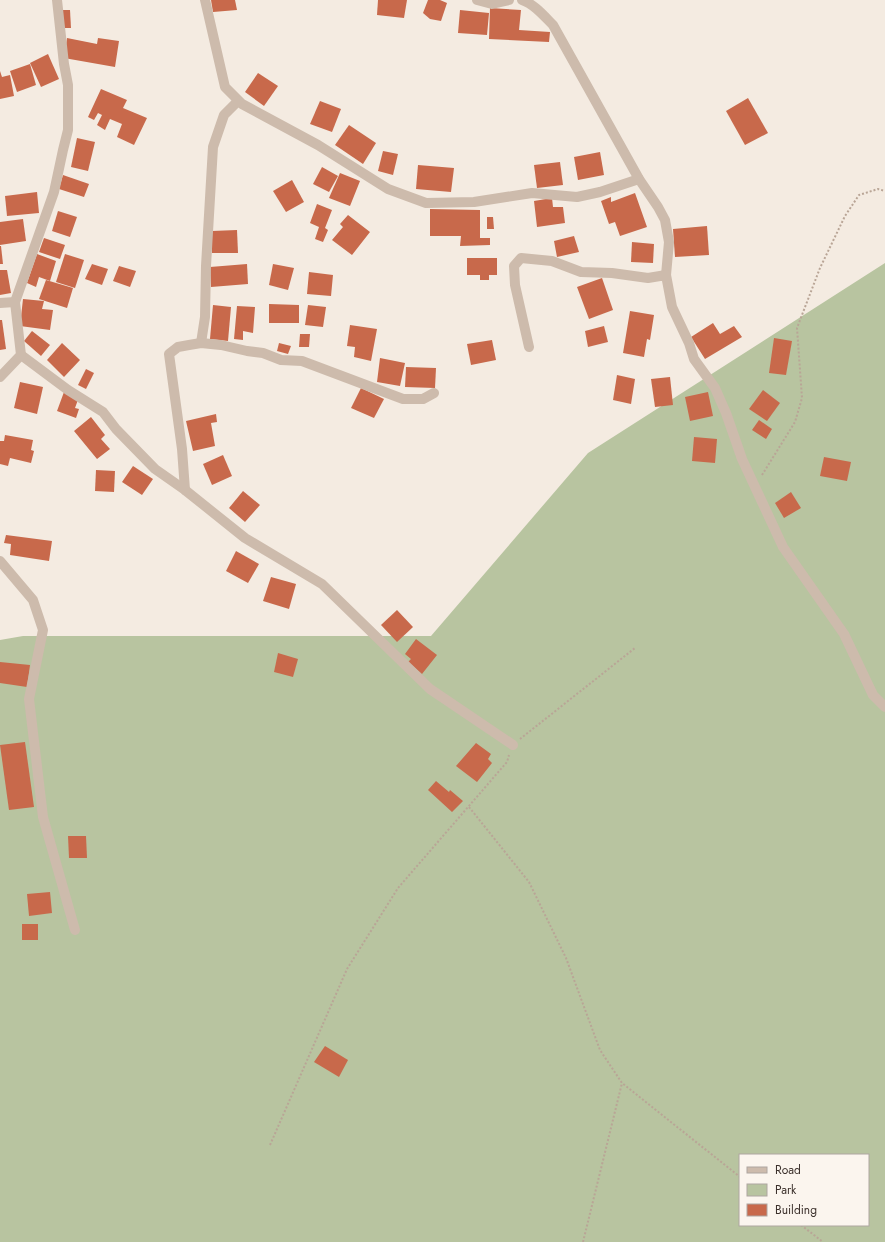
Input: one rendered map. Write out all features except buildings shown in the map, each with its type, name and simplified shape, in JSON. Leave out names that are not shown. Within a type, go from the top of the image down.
[{"type":"street","points":[[57,0],[64,64],[68,85],[68,130],[54,192],[15,302],[21,355],[68,390],[103,412],[116,429],[155,469],[185,490],[245,538],[322,584],[430,689],[513,745]]},
{"type":"street","points":[[205,0],[225,87],[238,101],[318,146],[388,189],[426,203],[474,202],[532,193],[577,197],[600,192],[638,179]]},
{"type":"street","points":[[477,0],[492,4],[509,0]]},
{"type":"street","points":[[522,0],[541,13],[553,25],[638,179],[658,207],[665,220],[670,242],[666,275],[672,307],[689,343],[694,359],[715,388],[726,413],[742,459],[783,547],[844,634],[873,695],[885,707]]},
{"type":"street","points":[[201,343],[205,317],[206,266],[213,147],[224,115],[238,101]]},
{"type":"street","points":[[529,347],[515,285],[514,266],[521,258],[552,261],[581,272],[612,273],[648,278],[666,275]]},
{"type":"street","points":[[0,303],[15,302]]},
{"type":"street","points":[[185,490],[182,449],[169,354],[178,347],[201,343],[221,345],[247,351],[263,352],[281,360],[302,361],[403,399],[423,399],[434,393]]},
{"type":"street","points":[[0,377],[21,355]]},
{"type":"street","points":[[0,561],[33,600],[43,630],[29,699],[43,817],[75,930]]},
{"type":"path","points":[[755,486],[795,422],[802,398],[797,328],[820,268],[845,216],[859,195],[878,190],[885,191]]},
{"type":"path","points":[[270,1145],[348,969],[398,888],[507,762],[513,745],[635,648]]},
{"type":"path","points":[[468,807],[529,882],[566,958],[600,1050],[622,1083],[739,1175]]},
{"type":"path","points":[[583,1242],[622,1083]]},
{"type":"path","points":[[803,1226],[823,1242]]},
{"type":"green space","points":[[885,263],[885,1242],[0,1242],[0,640],[23,636],[431,636],[588,453]]}]
